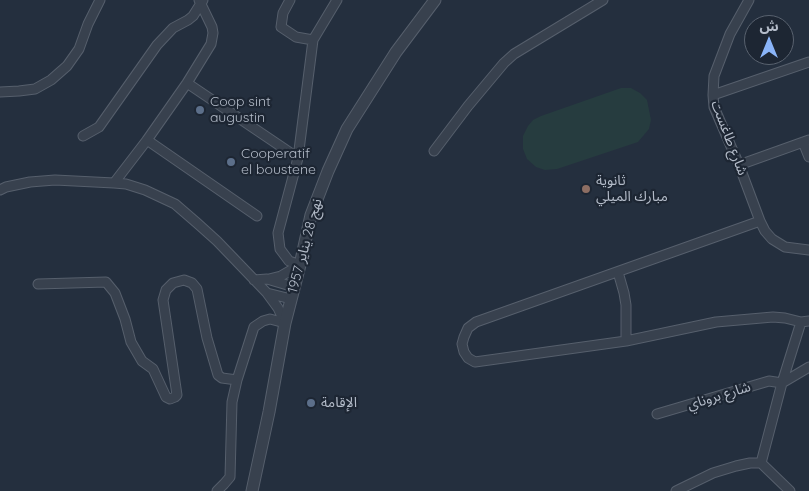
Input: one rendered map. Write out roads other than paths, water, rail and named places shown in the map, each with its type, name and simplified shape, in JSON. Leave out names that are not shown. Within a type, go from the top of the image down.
[{"type":"street","points":[[0,92],[35,89],[51,80],[67,66],[79,49],[88,24],[100,0]]},
{"type":"street","points":[[290,0],[283,13],[281,27],[296,37],[313,40]]},
{"type":"street","points":[[300,265],[289,261],[280,249],[278,233],[298,158],[313,40],[337,0]]},
{"type":"street","name":"نهج 28 يناير 1957","points":[[252,491],[285,323],[311,215],[347,129],[396,52],[435,0]]},
{"type":"street","points":[[434,151],[468,106],[504,63],[514,54],[603,0]]},
{"type":"street","name":"شارع طاغست","points":[[749,0],[730,34],[718,63],[714,76],[714,107],[766,232],[772,240],[786,246],[809,250]]},
{"type":"street","points":[[114,183],[187,83],[211,44],[212,28],[201,1]]},
{"type":"street","points":[[84,136],[99,127],[157,45],[173,28],[193,16],[201,1]]},
{"type":"street","points":[[713,95],[809,62]]},
{"type":"street","points":[[187,83],[298,158]]},
{"type":"street","points":[[147,140],[257,216]]},
{"type":"street","points":[[739,165],[806,141],[809,157]]},
{"type":"street","points":[[0,190],[30,182],[55,180],[126,184],[145,190],[175,204],[217,241],[267,293],[278,308],[285,323]]},
{"type":"street","points":[[760,221],[476,322],[468,328],[462,344],[468,358],[475,362],[626,341],[716,322],[773,317],[805,322],[782,383],[761,463]]},
{"type":"street","points":[[267,280],[281,276],[300,265]]},
{"type":"street","points":[[618,272],[626,305],[626,341]]},
{"type":"street","points":[[38,284],[106,282],[115,293],[131,342],[142,361],[153,369],[166,397],[172,399],[177,395],[162,300],[166,290],[173,283],[180,280],[188,282],[197,289],[207,338],[218,375],[238,380]]},
{"type":"street","points":[[254,280],[267,280],[294,287]]},
{"type":"street","points":[[267,293],[291,299]]},
{"type":"street","points":[[217,491],[230,477],[232,402],[254,327],[259,322],[270,319],[285,323]]},
{"type":"street","points":[[782,383],[809,367]]},
{"type":"street","name":"شارع بروناي","points":[[657,414],[769,381],[782,383]]},
{"type":"street","points":[[676,491],[713,473],[736,466],[761,463]]},
{"type":"street","points":[[761,463],[790,491]]},
{"type":"place","name":"Coop sint augustin","points":[[200,110]]},
{"type":"place","name":"Cooperatif el boustene","points":[[231,162]]},
{"type":"place","name":"ثانوية مبارك الميلي","points":[[586,189]]},
{"type":"place","name":"الإقامة","points":[[311,403]]}]
